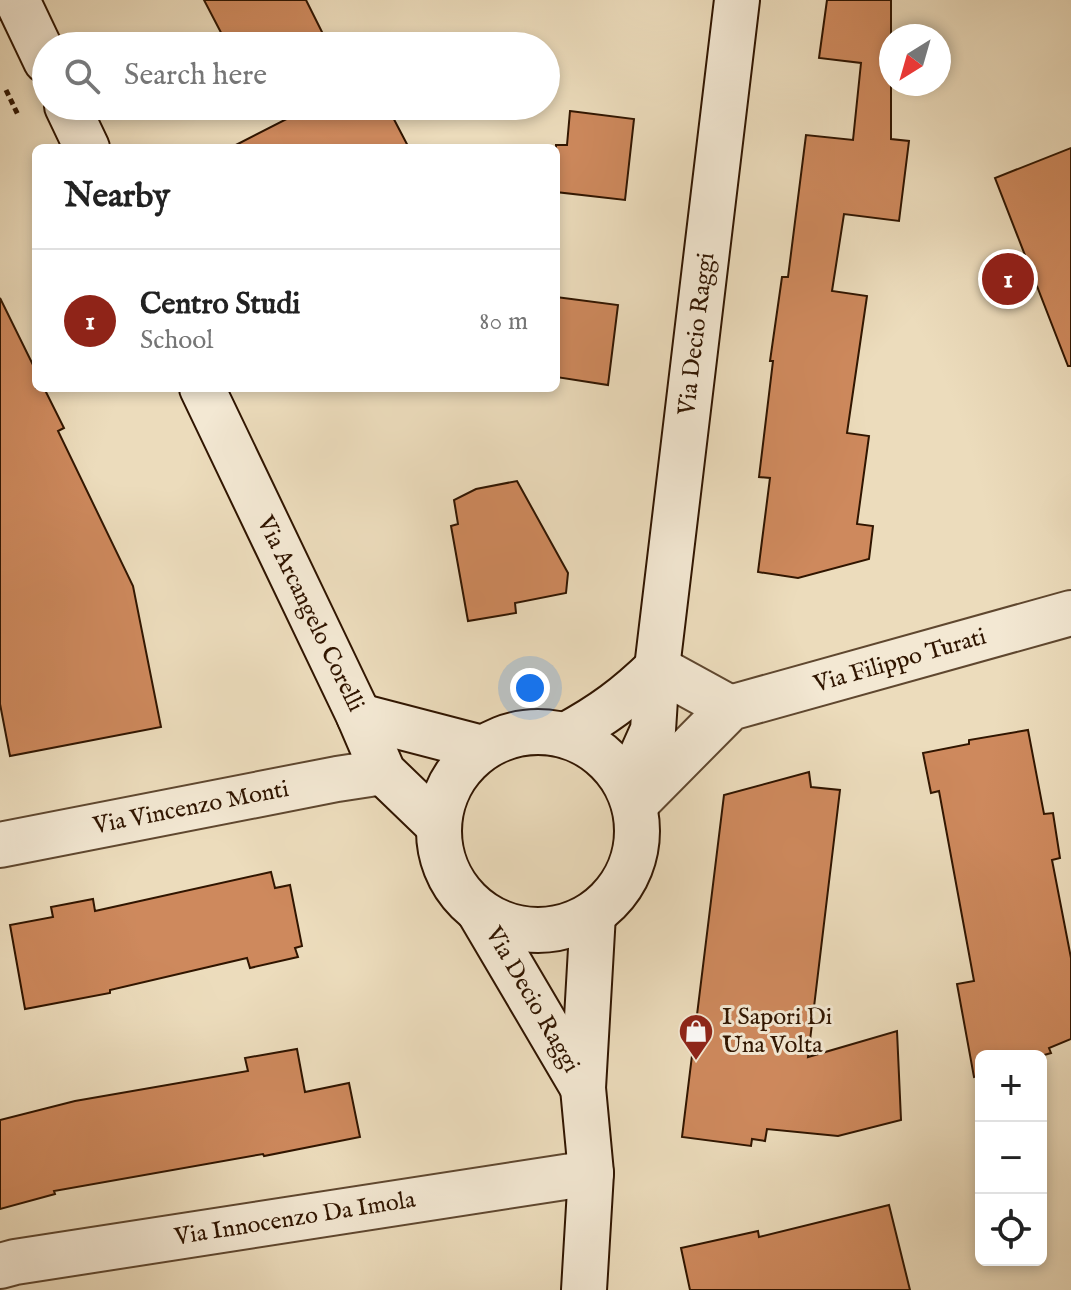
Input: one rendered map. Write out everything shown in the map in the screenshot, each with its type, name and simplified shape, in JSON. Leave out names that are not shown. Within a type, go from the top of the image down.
[{"type":"street","points":[[17,0],[32,32]]},
{"type":"street","name":"Via Decio Raggi","points":[[631,795],[653,730],[657,668],[737,0]]},
{"type":"street","points":[[74,120],[85,144]]},
{"type":"street","name":"Via Arcangelo Corelli","points":[[204,392],[383,772],[438,825]]},
{"type":"street","name":"Via Filippo Turati","points":[[631,795],[730,708],[1071,613]]},
{"type":"street","points":[[566,735],[600,717],[633,692],[657,668],[730,708]]},
{"type":"street","points":[[359,716],[482,748]]},
{"type":"street","points":[[537,731],[566,735],[591,746],[612,763],[631,795],[638,836],[632,866],[616,893],[593,914],[566,927],[537,931],[507,926],[480,913],[461,895],[448,874],[440,850],[438,825],[444,796],[459,769],[482,748],[508,735],[537,731]]},
{"type":"street","name":"Via Vincenzo Monti","points":[[0,845],[383,772]]},
{"type":"street","name":"Via Decio Raggi","points":[[480,913],[583,1088]]},
{"type":"street","name":"Via Decio Raggi","points":[[584,1290],[591,1173],[583,1088],[593,914]]},
{"type":"street","name":"Via Innocenzo Da Imola","points":[[0,1266],[591,1173]]},
{"type":"building","points":[[204,0],[306,0],[322,32],[221,32]]},
{"type":"building","points":[[827,0],[891,0],[891,24],[879,24],[879,96],[891,96],[891,139],[909,141],[899,221],[844,214],[832,291],[867,296],[847,433],[869,436],[857,524],[873,526],[869,559],[798,578],[758,572],[770,478],[759,477],[773,361],[770,361],[782,277],[788,277],[806,135],[853,140],[861,63],[819,58]]},
{"type":"building","points":[[570,111],[634,119],[625,200],[560,192],[560,145],[567,145]]},
{"type":"building","points":[[285,120],[394,120],[407,144],[238,144]]},
{"type":"building","points":[[1071,148],[1071,366],[1068,366],[995,178]]},
{"type":"building","points":[[0,298],[32,363],[32,392],[46,392],[64,428],[58,431],[133,586],[161,727],[10,756],[0,704]]},
{"type":"building","points":[[560,298],[618,305],[608,385],[560,378]]},
{"type":"building","points":[[517,481],[568,573],[566,593],[515,603],[516,613],[468,621],[451,526],[458,524],[454,500],[476,489]]},
{"type":"building","points":[[1028,730],[1044,814],[1053,813],[1060,858],[1052,860],[1071,958],[1071,1039],[1049,1048],[1051,1053],[1047,1054],[1047,1050],[975,1050],[974,1077],[957,984],[974,981],[939,791],[931,793],[923,753],[969,744],[969,740]]},
{"type":"building","points":[[809,772],[811,787],[840,790],[808,1057],[897,1031],[901,1120],[838,1136],[767,1129],[765,1141],[752,1139],[751,1146],[682,1137],[724,795]]},
{"type":"building","points":[[271,872],[275,888],[290,885],[302,946],[295,948],[298,957],[250,968],[247,958],[110,990],[110,993],[25,1009],[10,925],[53,917],[51,907],[93,899],[95,911]]},
{"type":"building","points":[[297,1049],[305,1092],[349,1083],[360,1137],[54,1191],[55,1194],[0,1209],[0,1120],[75,1101],[248,1071],[245,1058]]},
{"type":"building","points":[[889,1205],[910,1290],[690,1290],[681,1248],[758,1231],[759,1237]]},
{"type":"place","name":"Centro Studi","points":[[1008,279]]},
{"type":"place","name":"I Sapori Di Una Volta","points":[[696,1062]]}]
